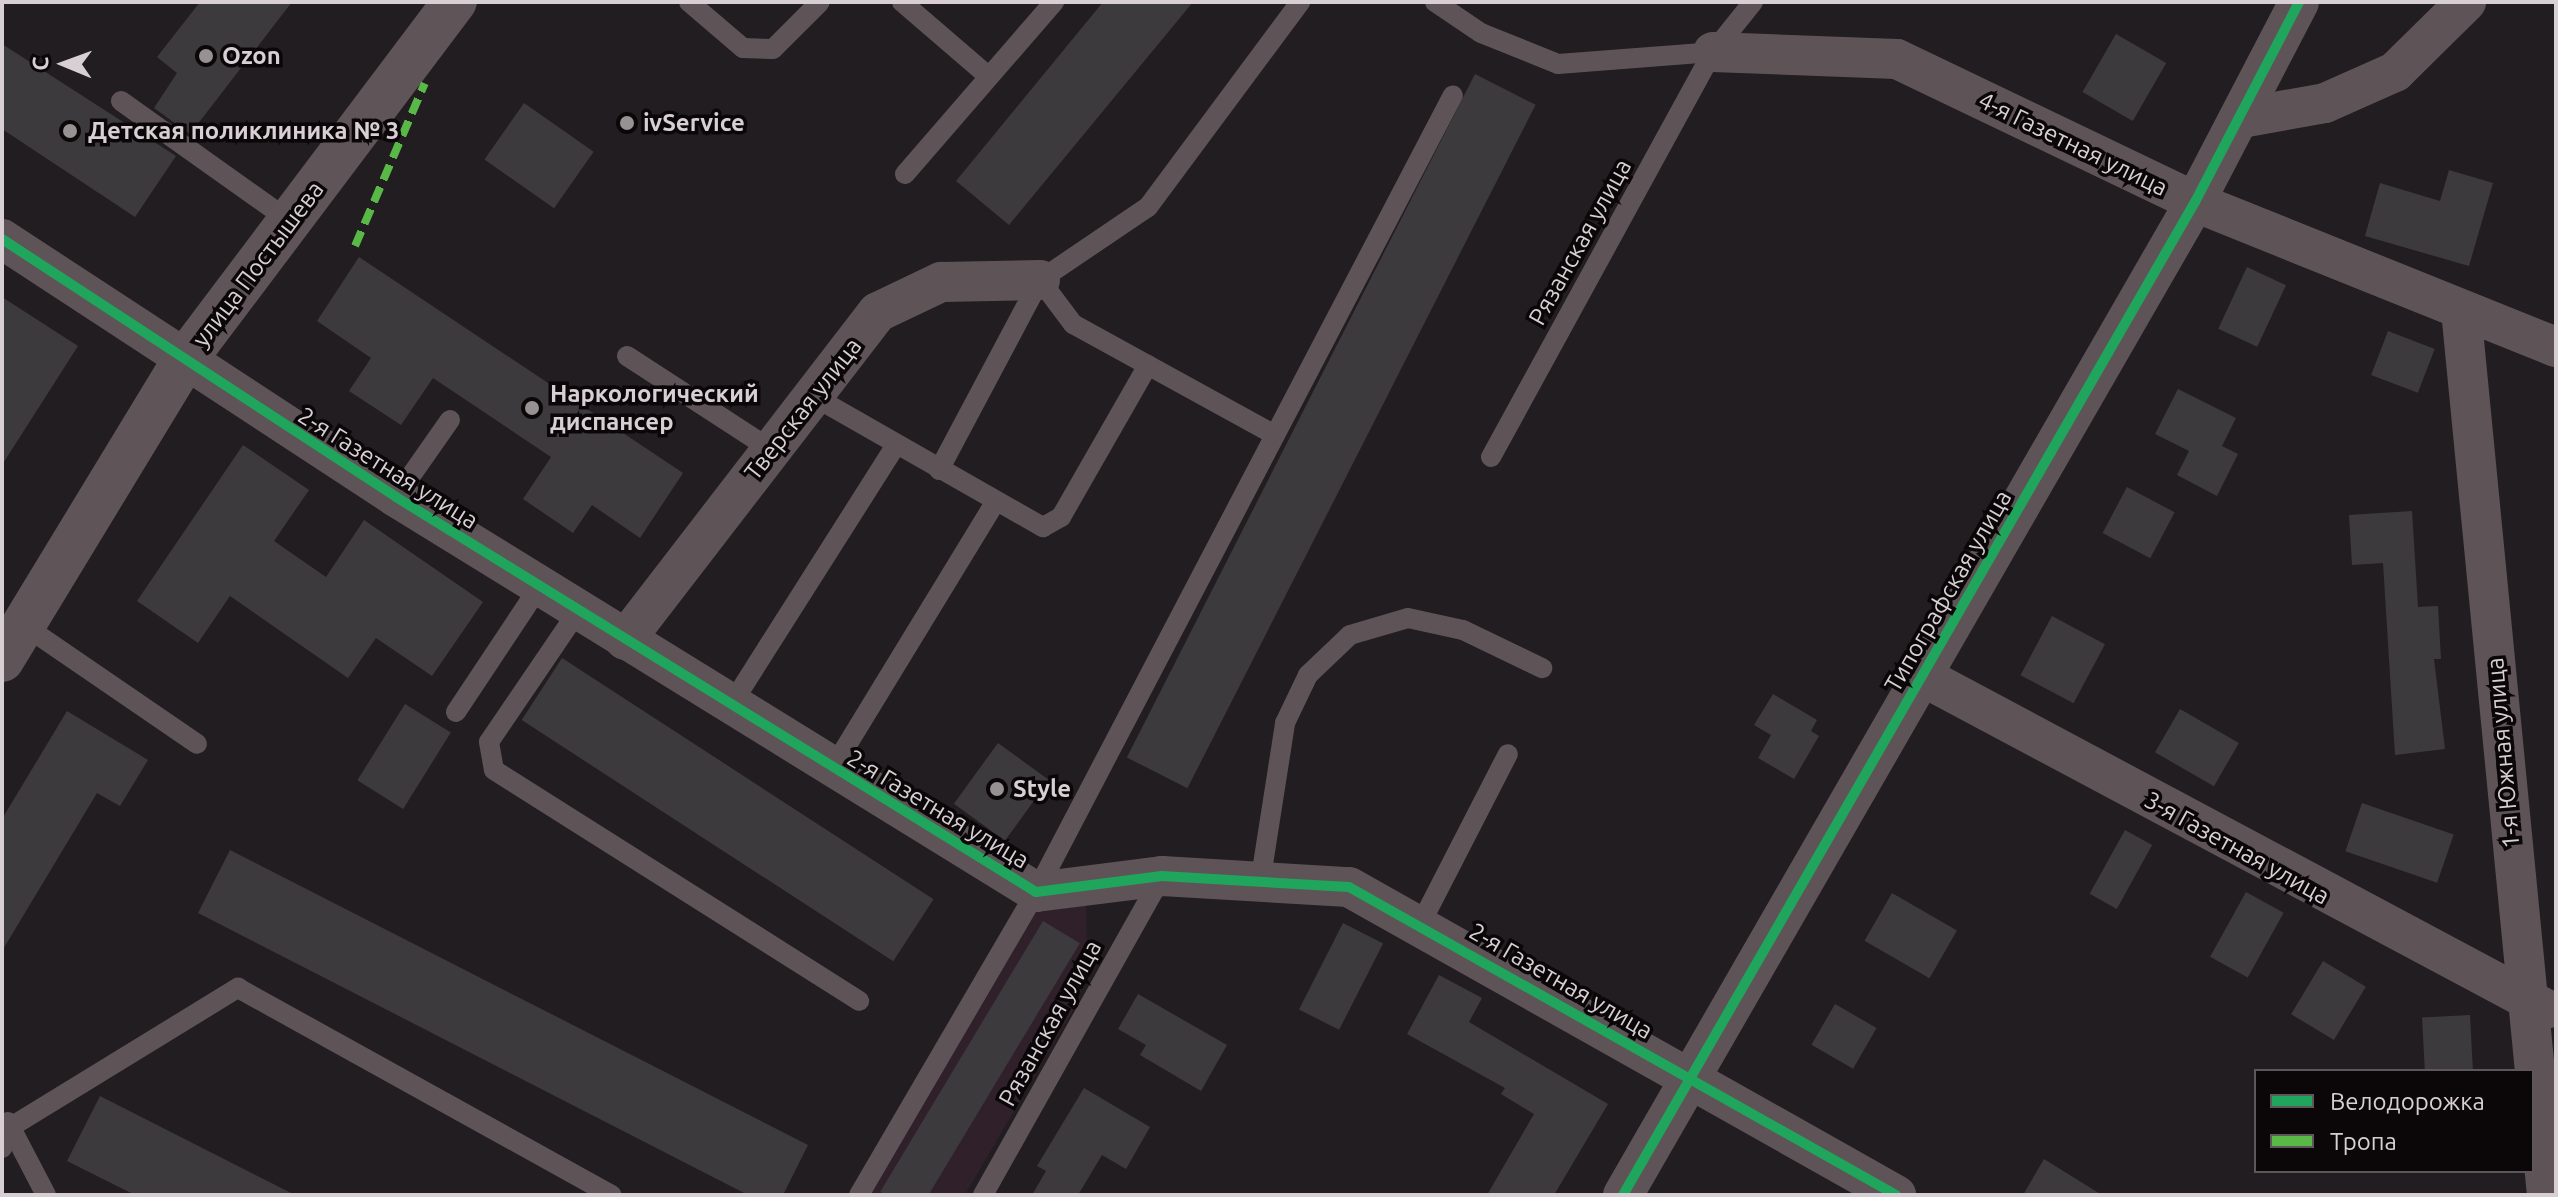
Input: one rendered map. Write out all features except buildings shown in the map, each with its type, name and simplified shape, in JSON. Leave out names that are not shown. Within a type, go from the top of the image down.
[{"type":"main road","name":"улица Постышева","points":[[7,650],[184,361],[455,2]]},
{"type":"street","name":"Типографская улица","points":[[1623,1195],[2195,202],[2299,2]]},
{"type":"street","points":[[2241,118],[2325,103],[2395,72],[2466,2]]},
{"type":"street","name":"4-я Газетная улица","points":[[1713,52],[1897,59],[2195,202],[2556,347]]},
{"type":"street","name":"2-я Газетная улица","points":[[2,239],[396,497],[1036,892],[1162,876],[1261,877],[1349,887],[1896,1195]]},
{"type":"street","name":"Тверская улица","points":[[625,640],[878,312],[941,282],[1040,280]]},
{"type":"street","name":"1-я Южная улица","points":[[2461,310],[2542,1008],[2547,1195]]},
{"type":"street","name":"3-я Газетная улица","points":[[1922,676],[2542,1008]]},
{"type":"lane","points":[[689,2],[743,48],[773,49],[820,2]]},
{"type":"lane","points":[[902,2],[987,75]]},
{"type":"lane","points":[[905,174],[987,75],[1054,2]]},
{"type":"lane","points":[[939,470],[1040,280],[1148,207],[1300,2]]},
{"type":"lane","points":[[1435,2],[1481,33],[1558,64],[1713,52]]},
{"type":"lane","name":"Рязанская улица","points":[[1491,457],[1713,52],[1753,2]]},
{"type":"lane","points":[[859,1195],[1036,892],[1453,95]]},
{"type":"lane","points":[[121,101],[290,221]]},
{"type":"lane","points":[[1040,280],[1073,324],[1275,435]]},
{"type":"lane","points":[[627,356],[772,450]]},
{"type":"lane","points":[[813,396],[994,504],[1043,527],[1061,517],[1148,365]]},
{"type":"lane","points":[[396,497],[450,420]]},
{"type":"lane","points":[[731,705],[896,445]]},
{"type":"lane","points":[[833,768],[994,504]]},
{"type":"lane","points":[[456,712],[539,587]]},
{"type":"lane","points":[[578,611],[489,742],[494,770],[859,1001]]},
{"type":"lane","points":[[1261,877],[1285,723],[1308,675],[1350,635],[1408,618],[1463,630],[1542,668]]},
{"type":"lane","points":[[7,650],[197,744]]},
{"type":"lane","points":[[1420,925],[1508,754]]},
{"type":"lane","name":"Рязанская улица","points":[[983,1195],[1162,876]]},
{"type":"lane","points":[[2,1148],[8,1122],[238,988],[612,1195]]},
{"type":"lane","points":[[8,1122],[46,1195]]},
{"type":"shaded area","points":[[1046,890],[1086,905],[1087,945],[1073,1010],[965,1195],[863,1195]]},
{"type":"marked path","points":[[355,246],[425,83]]},
{"type":"cycle path","points":[[1623,1195],[2195,202],[2299,2]]},
{"type":"cycle path","points":[[2,239],[396,497],[1036,892],[1162,876],[1349,887],[1896,1195]]},
{"type":"place","name":"Ozon","points":[[206,56]]},
{"type":"place","name":"ivService","points":[[627,123]]},
{"type":"place","name":"Детская поликлиника № 3","points":[[70,131]]},
{"type":"place","name":"Наркологический диспансер","points":[[532,408]]},
{"type":"place","name":"Style","points":[[997,789]]}]
